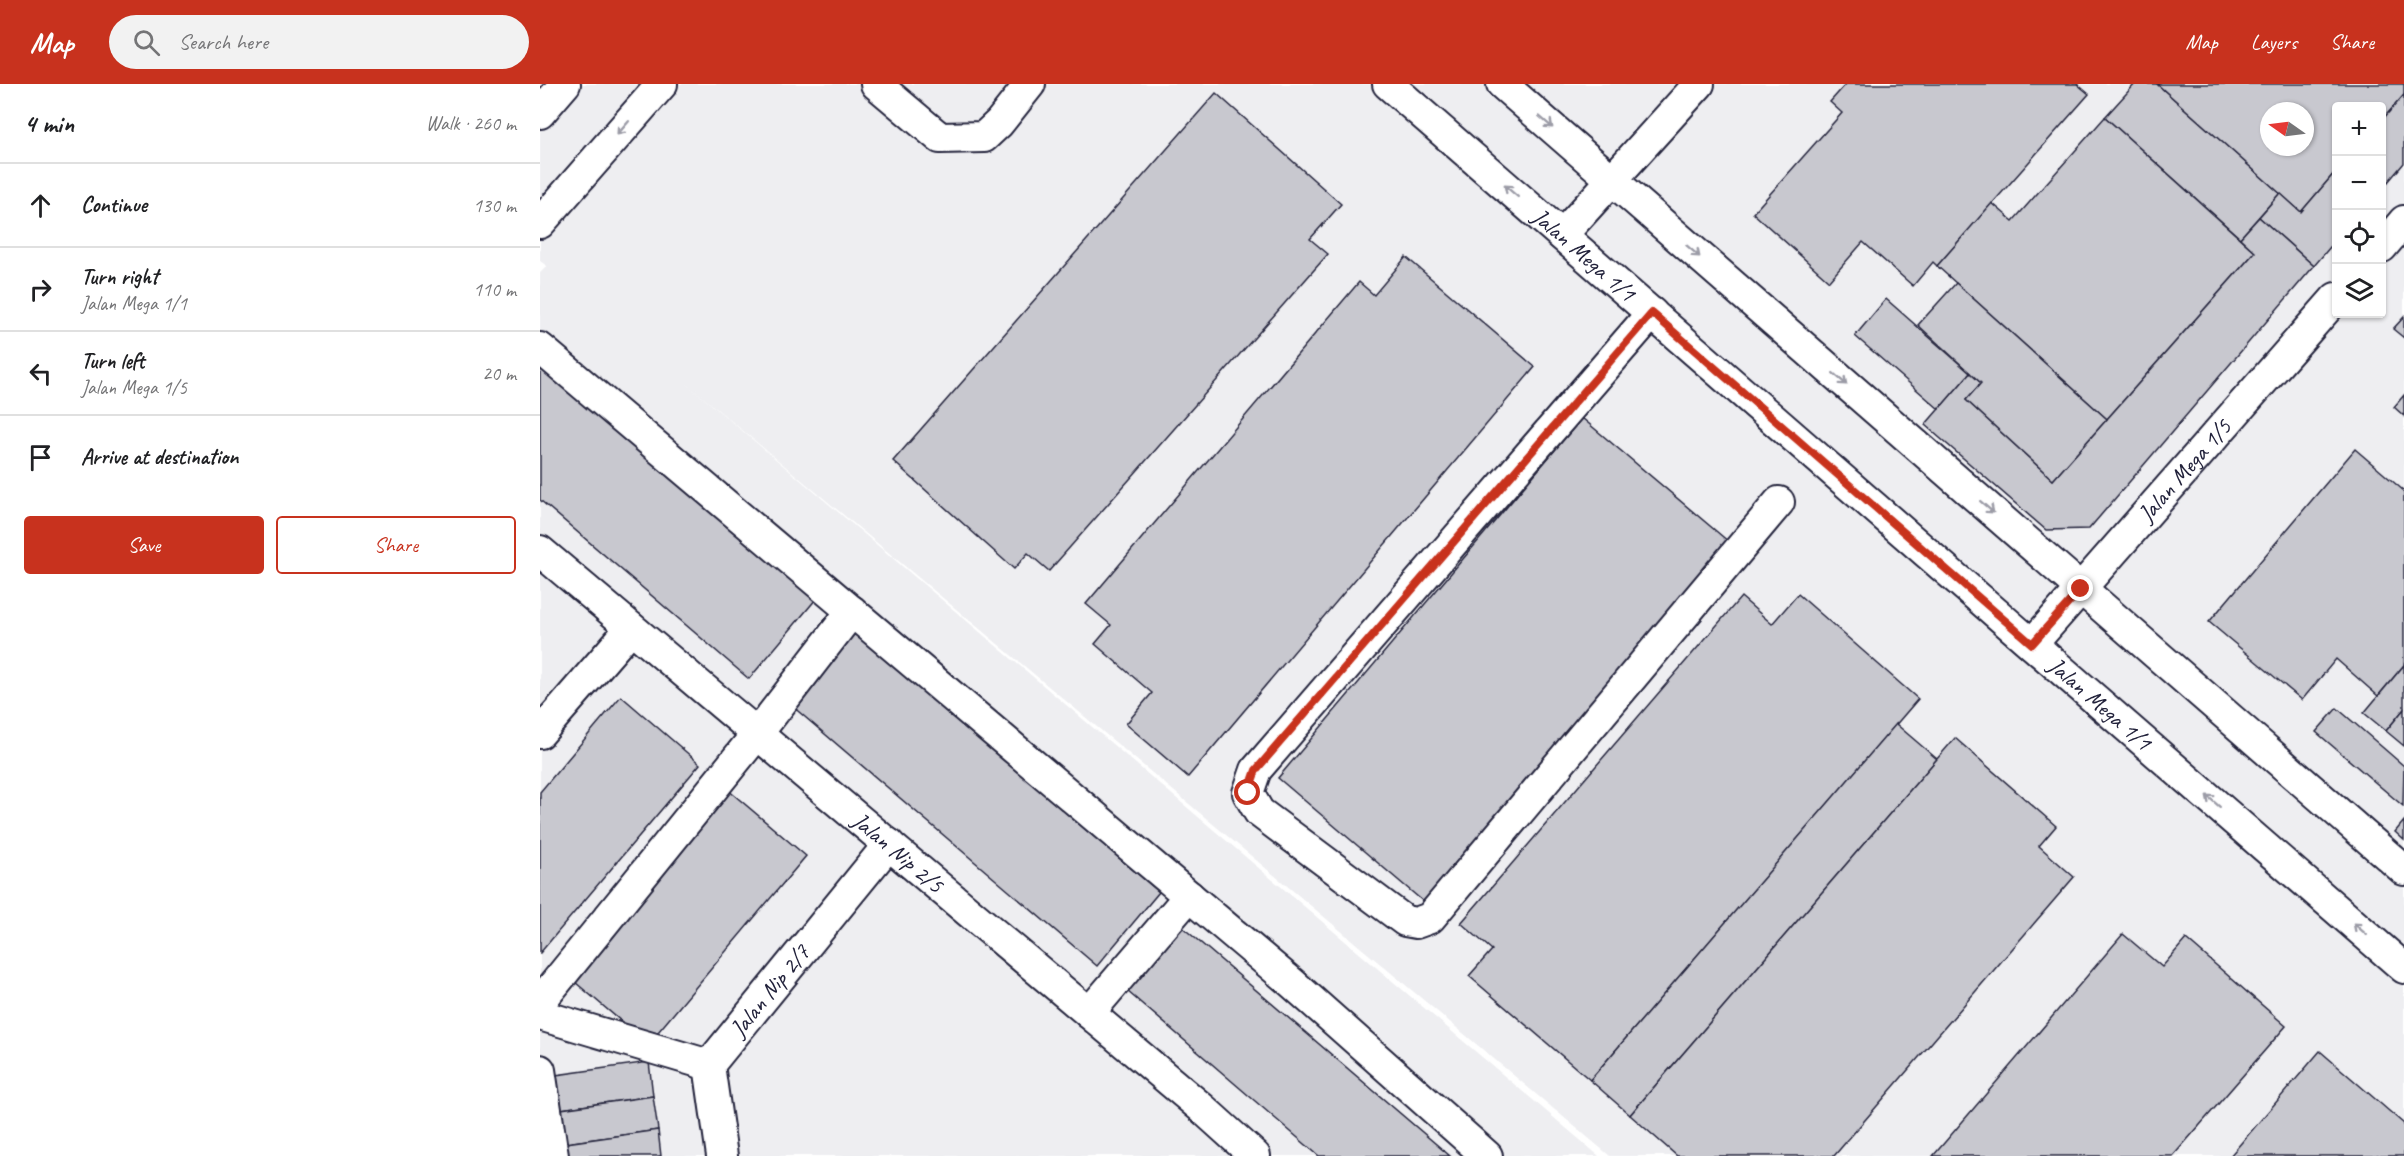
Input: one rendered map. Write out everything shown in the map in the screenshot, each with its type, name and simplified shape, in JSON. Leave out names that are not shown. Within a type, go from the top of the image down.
[{"type":"street","points":[[540,113],[565,84]]},
{"type":"street","points":[[540,223],[662,84]]},
{"type":"street","points":[[876,84],[940,138],[955,138],[984,137],[999,123],[1029,84]]},
{"type":"street","name":"Jalan Mega 1/1","points":[[1388,84],[2404,968]]},
{"type":"street","points":[[1502,84],[2404,870]]},
{"type":"street","points":[[1562,235],[1699,84]]},
{"type":"street","points":[[2386,242],[2404,221]]},
{"type":"street","name":"Jalan Mega 1/5","points":[[2032,644],[2332,304]]},
{"type":"street","points":[[1652,313],[1256,770],[1248,793],[1259,813],[1405,921],[1416,923],[1430,918],[1779,502]]},
{"type":"street","points":[[540,348],[1190,896],[1487,1156]]},
{"type":"street","name":"Jalan Nip 2/5","points":[[540,551],[1203,1109],[1255,1156]]},
{"type":"street","points":[[540,1002],[757,734],[852,611]]},
{"type":"street","points":[[540,733],[631,628]]},
{"type":"street","name":"Jalan Nip 2/7","points":[[709,1065],[889,844]]},
{"type":"street","points":[[1089,1013],[1190,896]]},
{"type":"street","points":[[540,1015],[709,1065],[722,1156]]},
{"type":"street","points":[[540,1070],[553,1156]]},
{"type":"shaded area","points":[[540,84],[2404,84],[2404,1156],[1610,1156],[681,379],[1599,1156],[540,1156],[540,273],[547,266],[540,261]]},
{"type":"building","points":[[1846,84],[2077,84],[2089,94],[1937,266],[1933,262],[1913,286],[1863,242],[1829,281],[1753,213],[1842,113],[1830,102]]},
{"type":"building","points":[[2135,84],[2157,84],[2280,193],[2240,238],[2105,117]]},
{"type":"building","points":[[2157,84],[2404,84],[2404,95],[2386,115],[2386,102],[2332,102],[2332,176],[2301,212]]},
{"type":"building","points":[[1216,93],[1341,204],[1310,239],[1328,254],[1049,571],[1028,553],[1014,569],[893,461]]},
{"type":"building","points":[[2404,95],[2404,163],[2386,184],[2386,156],[2386,115]]},
{"type":"building","points":[[2105,117],[2255,252],[2107,419],[1937,266],[1992,203],[2013,221]]},
{"type":"building","points":[[2332,176],[2332,245],[2314,266],[2259,217],[2280,193],[2301,212]]},
{"type":"building","points":[[2259,217],[2314,266],[2089,529],[2046,530],[1925,425],[1970,373],[1981,383],[1966,400],[2053,480],[2255,252],[2240,238]]},
{"type":"building","points":[[1406,257],[1535,367],[1188,777],[1126,724],[1152,693],[1095,644],[1111,625],[1086,604],[1359,282],[1374,295]]},
{"type":"building","points":[[1956,283],[2107,419],[2053,480],[1966,400],[1981,383],[1918,325]]},
{"type":"building","points":[[1886,299],[1970,373],[1939,409],[1855,336]]},
{"type":"building","points":[[2404,317],[2404,338],[2393,329]]},
{"type":"building","points":[[540,363],[816,599],[749,679],[540,500]]},
{"type":"building","points":[[2404,395],[2404,416],[2394,407]]},
{"type":"building","points":[[1582,418],[1729,542],[1425,903],[1278,778]]},
{"type":"building","points":[[2355,449],[2404,491],[2404,665],[2378,696],[2336,659],[2302,700],[2209,622]]},
{"type":"building","points":[[1798,594],[1918,699],[1590,1080],[1469,976],[1492,950],[1461,923],[1741,597],[1772,624]]},
{"type":"building","points":[[847,627],[1159,892],[1097,966],[785,700]]},
{"type":"building","points":[[2404,665],[2404,709],[2386,731],[2364,713]]},
{"type":"building","points":[[621,696],[700,764],[540,953],[540,792]]},
{"type":"building","points":[[2337,708],[2404,766],[2403,806],[2316,732]]},
{"type":"building","points":[[2404,709],[2404,746],[2386,731]]},
{"type":"building","points":[[1896,724],[1937,759],[1630,1115],[1590,1080]]},
{"type":"building","points":[[1955,738],[2056,826],[2039,846],[2074,877],[1834,1156],[1677,1156],[1630,1115]]},
{"type":"building","points":[[727,789],[806,856],[648,1044],[569,977]]},
{"type":"building","points":[[2404,821],[2404,840],[2395,832]]},
{"type":"building","points":[[1174,920],[1450,1156],[1319,1156],[1120,985]]},
{"type":"building","points":[[2123,934],[2162,967],[2186,939],[2286,1026],[2173,1156],[1933,1156]]},
{"type":"building","points":[[2320,1051],[2404,1124],[2404,1156],[2230,1156]]},
{"type":"building","points":[[649,1062],[653,1096],[561,1109],[556,1075]]},
{"type":"building","points":[[653,1096],[658,1130],[566,1143],[561,1109]]},
{"type":"building","points":[[658,1130],[661,1156],[567,1156],[566,1143]]},
{"type":"route","points":[[1248,793],[1256,770],[1652,313],[2032,644],[2081,589]]}]
